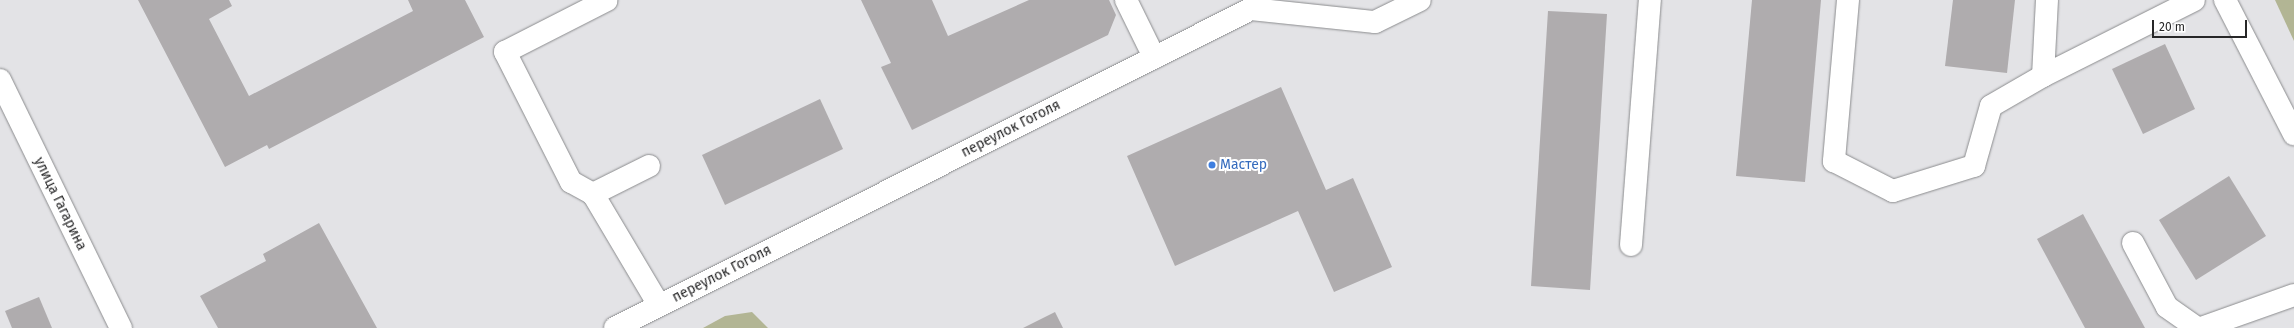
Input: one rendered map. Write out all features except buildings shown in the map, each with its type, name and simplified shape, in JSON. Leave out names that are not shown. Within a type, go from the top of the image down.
[{"type":"street","points":[[608,0],[505,52],[571,182],[593,194],[659,305]]},
{"type":"street","points":[[1126,0],[1154,57]]},
{"type":"street","name":"переулок Гоголя","points":[[615,328],[1252,9],[1375,22],[1420,0]]},
{"type":"street","points":[[1631,245],[1650,0]]},
{"type":"street","points":[[1848,0],[1834,161],[1893,191],[1974,166],[1991,106],[2043,76],[2194,0]]},
{"type":"street","points":[[2043,76],[2047,0]]},
{"type":"street","points":[[2225,0],[2294,134]]},
{"type":"street","name":"улица Гагарина","points":[[0,80],[121,328]]},
{"type":"street","points":[[593,194],[648,166]]},
{"type":"street","points":[[2133,243],[2167,307],[2197,328]]},
{"type":"street","points":[[2201,328],[2294,295]]},
{"type":"green space","points":[[2275,0],[2294,0],[2294,41]]},
{"type":"green space","points":[[752,312],[768,328],[703,328],[725,316]]},
{"type":"place","name":"Мастер","points":[[1212,165]]}]
